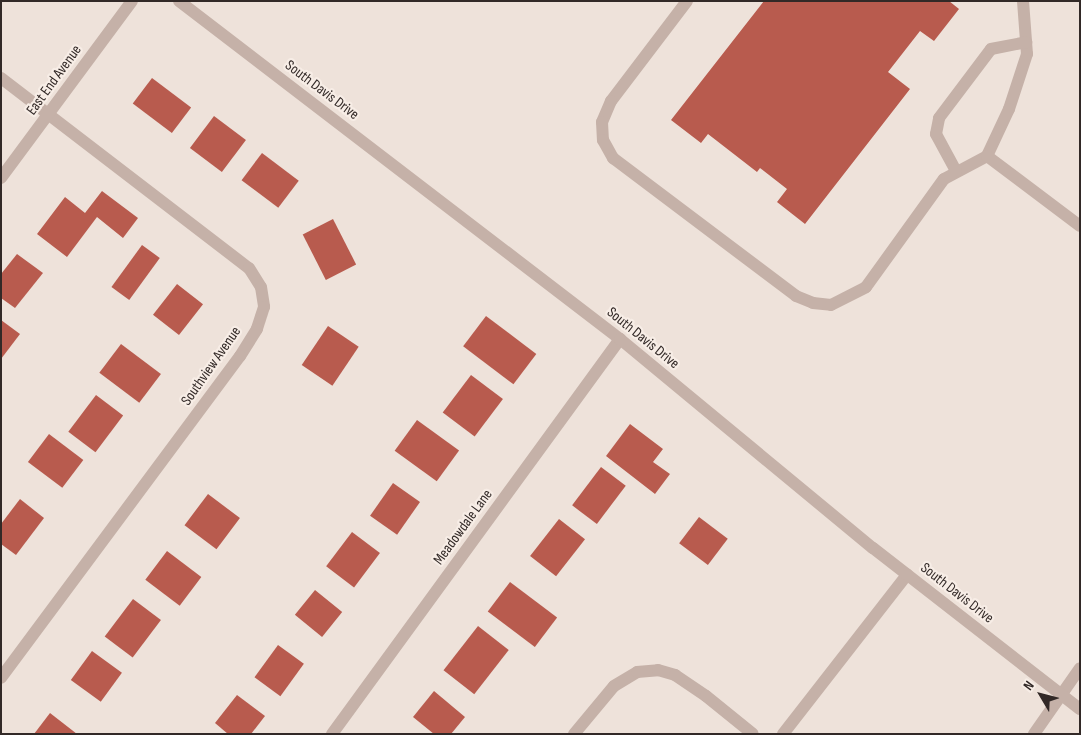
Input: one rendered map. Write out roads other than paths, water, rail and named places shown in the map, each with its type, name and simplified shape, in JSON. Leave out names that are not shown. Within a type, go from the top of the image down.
[{"type":"street","name":"East End Avenue","points":[[1,178],[132,1]]},
{"type":"street","name":"South Davis Drive","points":[[179,1],[620,339],[907,574],[1080,709]]},
{"type":"street","points":[[687,1],[610,101],[602,122],[603,140],[613,158],[796,296],[813,303],[831,306],[866,287],[944,179],[987,156],[1009,109],[1027,54],[1023,1]]},
{"type":"street","points":[[956,171],[936,134],[939,118],[991,48],[1026,42]]},
{"type":"street","name":"Southview Avenue","points":[[1,78],[249,268],[261,287],[264,307],[257,329],[240,356],[1,678]]},
{"type":"street","points":[[987,156],[1080,226]]},
{"type":"street","name":"Meadowdale Lane","points":[[332,734],[620,339]]},
{"type":"street","points":[[783,734],[907,574]]},
{"type":"street","points":[[1034,734],[1080,668]]},
{"type":"street","points":[[574,734],[614,686],[637,672],[658,670],[675,675],[706,696],[753,734]]}]
